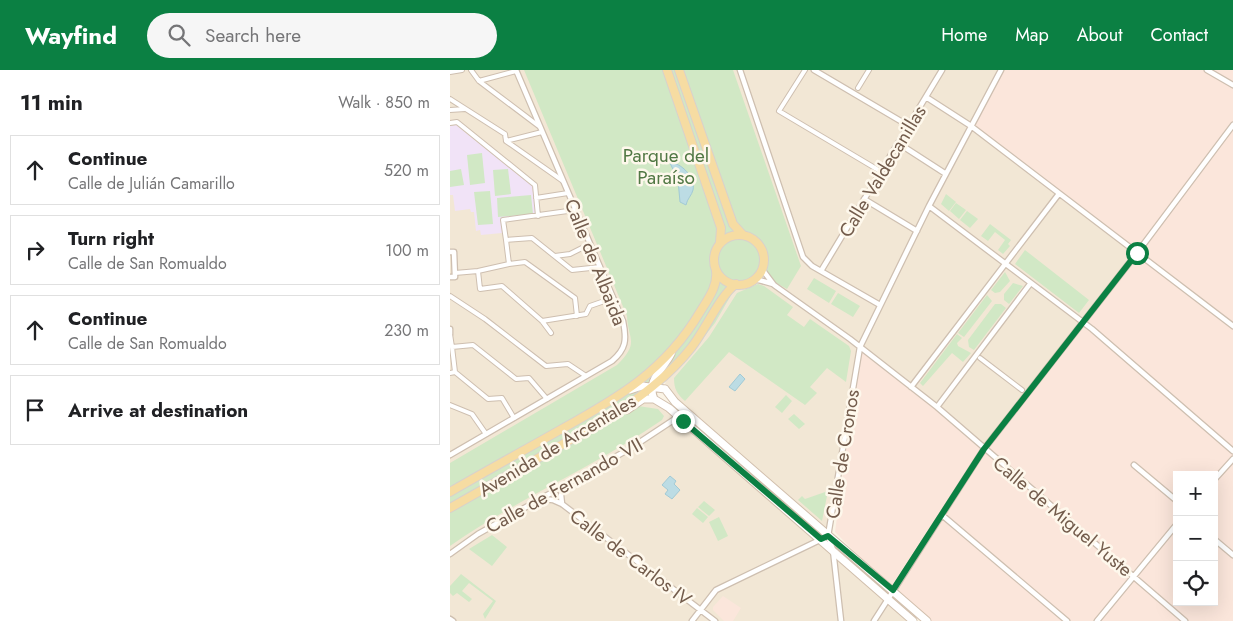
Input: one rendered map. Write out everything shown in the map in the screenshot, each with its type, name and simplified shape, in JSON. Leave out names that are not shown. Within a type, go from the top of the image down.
[{"type":"main road","points":[[667,70],[721,228],[720,242],[714,254],[716,271],[722,279],[736,284],[746,284],[755,279],[762,269],[764,258],[761,248],[754,239],[743,235],[731,236],[720,242]]},
{"type":"main road","points":[[679,70],[733,224],[743,235]]},
{"type":"main road","name":"Avenida de Arcentales","points":[[450,492],[627,392],[671,354],[693,325],[718,282],[716,271]]},
{"type":"main road","name":"Avenida de Arcentales","points":[[450,508],[634,402],[667,373],[692,347],[727,292],[736,284]]},
{"type":"main road","points":[[654,399],[652,386],[655,375],[666,364],[671,354]]},
{"type":"main road","points":[[665,389],[667,373]]},
{"type":"main road","points":[[627,392],[635,388],[652,386],[665,389],[675,402],[927,621]]},
{"type":"main road","points":[[602,422],[612,419],[644,399],[654,399],[678,417],[821,539],[913,621]]},
{"type":"street","points":[[450,72],[462,70]]},
{"type":"street","points":[[471,70],[479,81],[541,130]]},
{"type":"street","points":[[479,81],[516,70]]},
{"type":"street","name":"Calle de Albaida","points":[[450,455],[612,362],[623,352],[627,337],[613,298],[516,70]]},
{"type":"street","points":[[740,70],[804,257],[812,266],[880,305]]},
{"type":"street","points":[[804,70],[779,111],[880,171]]},
{"type":"street","points":[[814,70],[908,126]]},
{"type":"street","points":[[858,88],[869,70]]},
{"type":"street","name":"Calle Valdecanillas","points":[[821,271],[942,70]]},
{"type":"street","name":"Calle de Cronos","points":[[841,621],[833,550],[828,536],[860,347],[929,206],[1001,70]]},
{"type":"street","points":[[1207,70],[1233,85]]},
{"type":"street","points":[[926,97],[971,126],[1058,195],[1233,326]]},
{"type":"street","points":[[450,99],[505,134],[506,141],[563,181]]},
{"type":"street","points":[[450,110],[466,109]]},
{"type":"street","points":[[450,123],[457,122],[535,186],[538,216]]},
{"type":"street","points":[[874,621],[984,449],[1137,253],[1233,125]]},
{"type":"street","points":[[506,141],[541,130]]},
{"type":"street","points":[[898,143],[946,174]]},
{"type":"street","points":[[536,198],[568,193]]},
{"type":"street","points":[[911,387],[1058,195]]},
{"type":"street","points":[[864,199],[917,232]]},
{"type":"street","points":[[929,206],[1082,322],[1233,451]]},
{"type":"street","points":[[509,264],[503,220],[575,210]]},
{"type":"street","points":[[506,240],[532,238],[572,270],[600,267]]},
{"type":"street","points":[[554,256],[570,254],[590,244]]},
{"type":"street","points":[[450,252],[454,252],[455,273],[455,277],[450,277]]},
{"type":"street","points":[[455,273],[478,271],[525,262],[575,298],[576,316]]},
{"type":"street","name":"Calle de Miguel Yuste","points":[[762,269],[774,285],[860,347],[936,407],[1185,621]]},
{"type":"street","points":[[478,271],[480,290],[502,286],[542,321],[551,333]]},
{"type":"street","name":"Calle de Miguel Yuste","points":[[755,279],[774,285]]},
{"type":"street","points":[[936,407],[1030,284]]},
{"type":"street","points":[[450,296],[485,319],[546,366],[568,364],[586,376]]},
{"type":"street","points":[[542,321],[586,314],[590,306],[613,298]]},
{"type":"street","points":[[450,329],[452,373],[488,399],[502,398],[514,418]]},
{"type":"street","points":[[452,348],[473,345],[516,379],[529,378],[547,399]]},
{"type":"street","points":[[980,358],[1022,390]]},
{"type":"street","points":[[450,406],[472,414],[486,434]]},
{"type":"street","name":"Calle de Fernando VII","points":[[450,554],[478,534],[631,448],[678,417]]},
{"type":"street","points":[[1218,476],[1233,459]]},
{"type":"street","points":[[1134,465],[1173,498]]},
{"type":"street","name":"Calle de Carlos IV","points":[[562,504],[563,490],[568,483]]},
{"type":"street","name":"Calle de Carlos IV","points":[[538,500],[553,500],[562,504],[715,621]]},
{"type":"street","points":[[942,515],[1067,621]]},
{"type":"street","points":[[1097,621],[1173,529]]},
{"type":"street","points":[[692,621],[716,590],[828,536]]},
{"type":"street","points":[[1218,542],[1233,555]]},
{"type":"shaded area","points":[[450,70],[667,70],[683,340],[450,492]]},
{"type":"shaded area","points":[[679,70],[1001,70],[1137,253],[984,449],[861,347],[828,536],[665,389]]},
{"type":"shaded area","points":[[1001,70],[1233,70],[1233,621],[927,621],[904,602],[835,532],[860,347],[937,407],[984,449],[1137,253],[971,126]]},
{"type":"shaded area","points":[[456,125],[532,186],[536,214],[501,218],[502,233],[481,235],[480,230],[476,231],[474,212],[471,212],[470,209],[455,211],[453,195],[450,195],[450,126]]},
{"type":"shaded area","points":[[654,399],[913,621],[450,621],[450,508],[634,402]]},
{"type":"shaded area","points":[[723,596],[741,608],[733,621],[724,621],[713,610],[713,607]]},
{"type":"green space","name":"Parque del Paraíso","points":[[524,70],[733,70],[801,266],[787,289],[764,276],[734,290],[715,323],[693,351],[638,406],[658,409],[664,416],[662,420],[610,453],[502,513],[450,546],[450,463],[617,365],[631,346],[627,316]]},
{"type":"green space","points":[[482,153],[485,183],[470,185],[467,155]]},
{"type":"green space","points":[[461,169],[464,185],[450,187],[450,171]]},
{"type":"green space","points":[[508,169],[511,194],[495,196],[493,170]]},
{"type":"green space","points":[[490,191],[493,224],[478,225],[474,192]]},
{"type":"green space","points":[[946,194],[956,202],[949,211],[941,204]]},
{"type":"green space","points":[[531,195],[533,214],[498,217],[497,198]]},
{"type":"green space","points":[[956,203],[966,210],[959,219],[950,211]]},
{"type":"green space","points":[[967,211],[978,219],[970,228],[960,220]]},
{"type":"green space","points":[[990,224],[1011,240],[1008,244],[1010,246],[1003,254],[998,250],[1005,240],[995,232],[988,241],[981,236]]},
{"type":"green space","points":[[1025,250],[1089,300],[1079,313],[1015,264]]},
{"type":"green space","points":[[1005,272],[1010,281],[1000,292],[995,293],[991,290]]},
{"type":"green space","points":[[814,278],[836,291],[829,303],[807,289]]},
{"type":"green space","points":[[1013,283],[1023,286],[1009,304],[1004,300],[1004,294]]},
{"type":"green space","points":[[758,284],[764,286],[793,307],[787,315],[804,327],[810,319],[849,346],[851,351],[846,382],[827,368],[810,387],[817,393],[805,405],[729,352],[685,401],[676,391],[674,378],[709,337],[737,293]]},
{"type":"green space","points":[[838,293],[860,306],[853,317],[831,304]]},
{"type":"green space","points":[[987,295],[992,301],[964,337],[958,333]]},
{"type":"green space","points":[[995,304],[1001,304],[1006,308],[974,350],[969,347],[968,340]]},
{"type":"green space","points":[[957,334],[962,338],[957,343],[958,346],[971,353],[963,362],[952,353],[923,386],[920,383]]},
{"type":"green space","points":[[786,395],[792,401],[782,413],[775,407]]},
{"type":"green space","points":[[794,414],[805,424],[799,429],[788,419]]},
{"type":"green space","points":[[828,491],[822,521],[798,500],[802,496],[805,499]]},
{"type":"green space","points":[[704,501],[715,510],[709,516],[698,507]]},
{"type":"green space","points":[[697,508],[708,517],[703,523],[692,514]]},
{"type":"green space","points":[[719,517],[728,536],[718,541],[709,522]]},
{"type":"green space","points":[[492,535],[507,547],[492,566],[469,549]]},
{"type":"green space","points":[[461,574],[496,601],[485,619],[483,614],[493,601],[469,583],[462,591],[472,599],[469,602],[457,593],[453,596],[450,593],[450,586]]},
{"type":"water","points":[[670,163],[683,168],[692,181],[692,194],[686,205],[680,202],[678,180]]},
{"type":"water","points":[[740,374],[745,379],[735,391],[729,387]]},
{"type":"water","points":[[670,476],[676,481],[674,484],[680,490],[672,499],[665,494],[668,490],[662,485]]},
{"type":"route","points":[[683,421],[821,539],[828,536],[841,545],[893,590],[984,449],[1137,253]]}]
